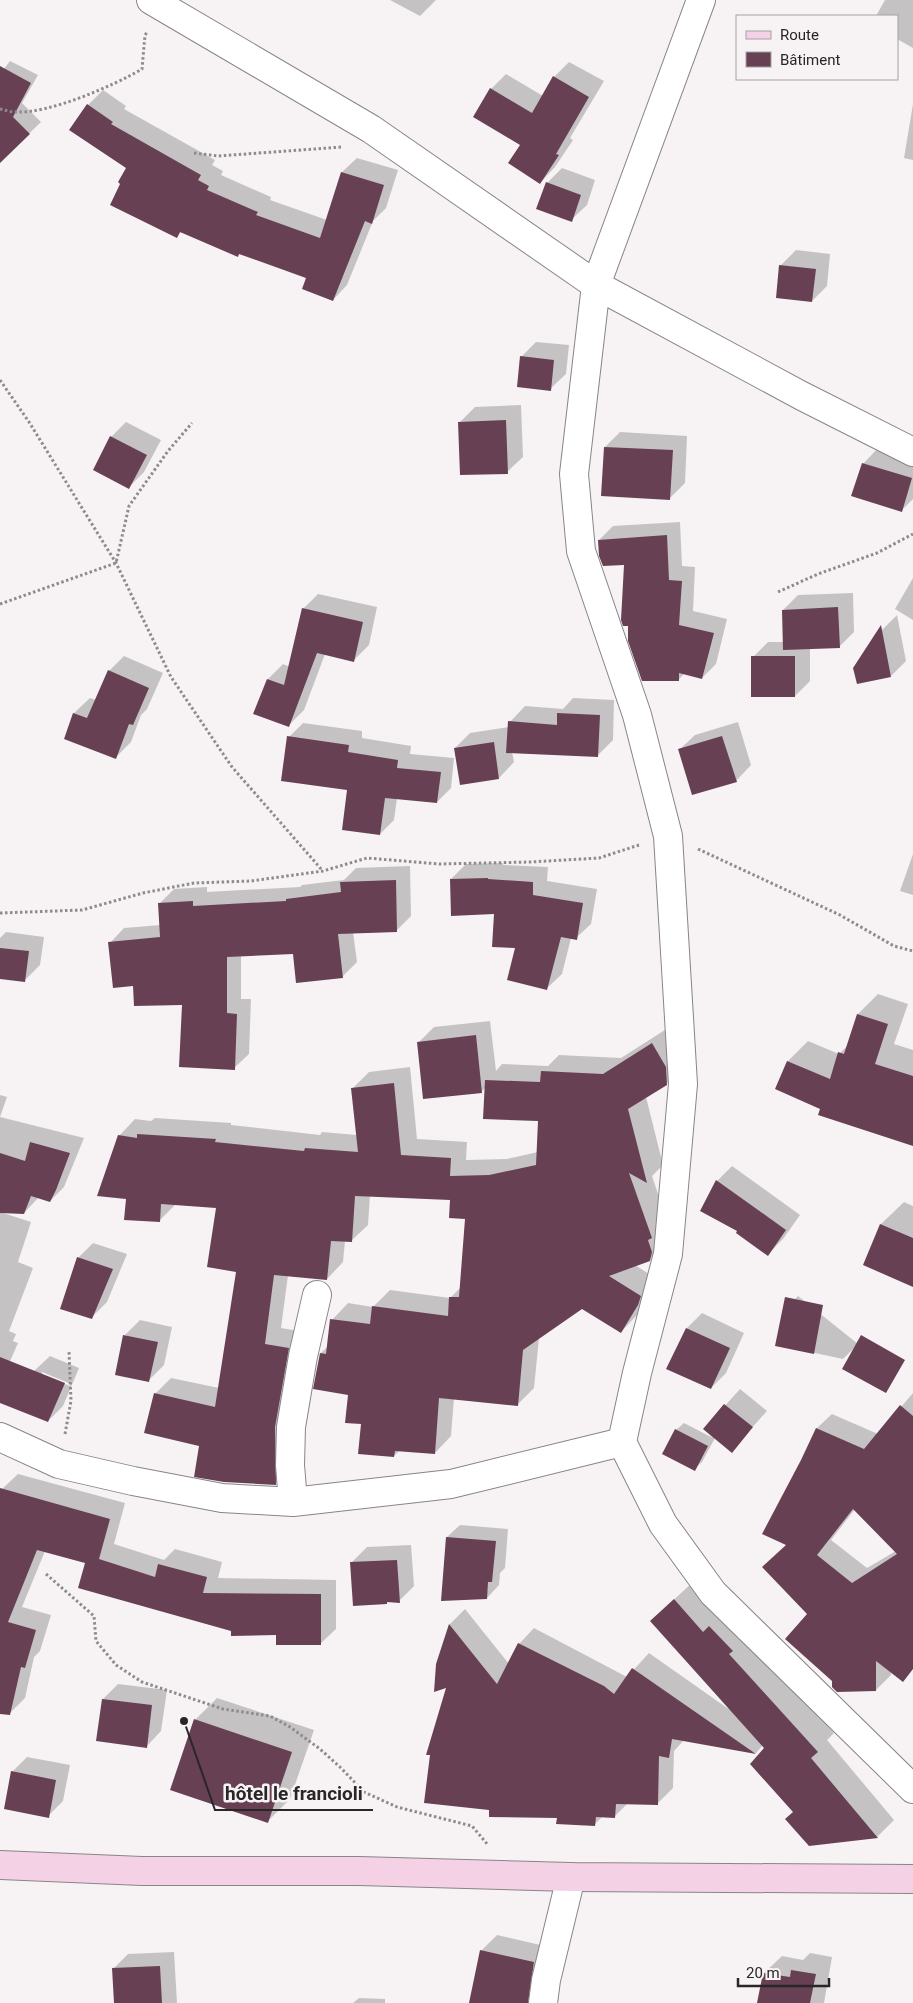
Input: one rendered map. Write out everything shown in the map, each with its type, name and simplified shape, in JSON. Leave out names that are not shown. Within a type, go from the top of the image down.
[{"type":"main road","points":[[0,1864],[142,1871],[359,1871],[571,1877],[913,1879]]},
{"type":"street","points":[[701,0],[596,285],[574,474],[581,551],[637,715],[668,836],[684,1084],[668,1254],[622,1442],[663,1524],[713,1594],[913,1789]]},
{"type":"street","points":[[158,4],[371,129],[596,285],[802,396],[913,452]]},
{"type":"street","points":[[293,1502],[290,1465],[291,1427],[303,1356],[317,1295]]},
{"type":"street","points":[[0,1437],[59,1464],[222,1498],[293,1502],[451,1484],[622,1442]]},
{"type":"street","points":[[543,2003],[546,1980],[571,1877]]},
{"type":"path","points":[[0,109],[15,112],[39,110],[120,81],[142,68],[145,35],[158,4]]},
{"type":"path","points":[[194,153],[218,156],[350,146],[371,129]]},
{"type":"path","points":[[0,380],[29,422],[116,562],[172,677],[232,767],[323,871]]},
{"type":"path","points":[[116,562],[130,506],[168,451],[192,423]]},
{"type":"path","points":[[778,592],[818,574],[877,553],[913,534]]},
{"type":"path","points":[[0,604],[116,562]]},
{"type":"path","points":[[0,913],[82,910],[143,893],[194,883],[251,881],[323,871],[367,858],[439,864],[599,858],[668,836],[840,915],[894,946],[913,951]]},
{"type":"path","points":[[59,1464],[71,1401],[69,1351]]},
{"type":"path","points":[[46,1574],[94,1616],[96,1641],[116,1665],[142,1682],[223,1709],[270,1716],[290,1727],[320,1749],[342,1768],[364,1792],[397,1807],[472,1826],[490,1847]]},
{"type":"building","points":[[0,66],[31,83],[13,117],[30,134],[0,163]]},
{"type":"building","points":[[553,76],[589,97],[556,154],[559,155],[540,184],[508,163],[520,145],[473,117],[490,88],[532,113]]},
{"type":"building","points":[[87,104],[113,122],[111,124],[201,175],[198,180],[209,186],[207,190],[258,212],[256,215],[320,238],[341,172],[384,185],[372,224],[365,221],[333,301],[302,289],[306,278],[239,254],[238,257],[180,232],[177,238],[110,205],[120,184],[118,182],[126,168],[69,130]]},
{"type":"building","points":[[546,182],[581,195],[572,222],[536,209]]},
{"type":"building","points":[[779,265],[816,269],[812,302],[776,298]]},
{"type":"building","points":[[520,356],[554,360],[551,391],[517,387]]},
{"type":"building","points":[[506,420],[508,474],[460,475],[458,422]]},
{"type":"building","points":[[110,436],[147,455],[129,489],[93,470]]},
{"type":"building","points":[[604,447],[673,450],[670,500],[601,496]]},
{"type":"building","points":[[862,463],[912,478],[902,512],[851,496]]},
{"type":"building","points":[[667,535],[669,580],[682,581],[679,625],[714,633],[702,679],[679,673],[679,681],[642,681],[628,641],[628,626],[623,626],[621,620],[624,565],[603,566],[599,556],[598,540]]},
{"type":"building","points":[[838,607],[840,648],[783,650],[782,610]]},
{"type":"building","points":[[302,608],[363,622],[354,662],[317,653],[289,727],[253,714],[267,679],[284,685]]},
{"type":"building","points":[[881,625],[891,677],[857,684],[853,668]]},
{"type":"building","points":[[751,656],[795,656],[795,697],[751,697]]},
{"type":"building","points":[[108,670],[149,688],[133,725],[129,724],[116,759],[64,739],[73,713],[87,718]]},
{"type":"building","points":[[557,713],[600,715],[598,757],[506,753],[508,721],[557,725]]},
{"type":"building","points":[[287,736],[349,745],[348,752],[398,760],[397,768],[441,772],[437,803],[385,798],[380,835],[342,830],[347,790],[281,781]]},
{"type":"building","points":[[722,736],[737,782],[692,795],[678,749]]},
{"type":"building","points":[[494,742],[499,779],[460,785],[454,748]]},
{"type":"building","points":[[488,878],[533,882],[533,895],[583,903],[577,940],[561,937],[547,990],[507,980],[515,948],[492,947],[494,914],[451,916],[450,879]]},
{"type":"building","points":[[396,880],[397,932],[338,934],[343,978],[296,983],[293,954],[227,957],[227,1013],[237,1014],[235,1070],[179,1067],[182,1005],[134,1006],[133,986],[113,988],[108,942],[160,937],[158,903],[193,901],[193,906],[286,901],[286,899],[341,892],[340,882]]},
{"type":"building","points":[[0,948],[29,951],[25,982],[0,979]]},
{"type":"building","points":[[857,1014],[888,1024],[875,1064],[913,1076],[913,1146],[818,1115],[820,1109],[775,1089],[787,1061],[830,1079],[838,1052],[844,1054]]},
{"type":"building","points":[[476,1035],[482,1093],[423,1099],[417,1042]]},
{"type":"building","points":[[652,1043],[666,1067],[667,1085],[628,1109],[647,1183],[629,1173],[652,1238],[648,1240],[652,1252],[650,1261],[609,1276],[641,1296],[638,1305],[621,1333],[582,1309],[523,1350],[518,1406],[439,1398],[435,1454],[395,1451],[394,1457],[358,1454],[361,1424],[345,1423],[348,1395],[313,1389],[320,1353],[326,1354],[330,1319],[370,1324],[372,1306],[448,1316],[449,1297],[459,1297],[465,1219],[449,1218],[450,1200],[355,1196],[352,1242],[331,1241],[327,1280],[274,1275],[265,1344],[289,1348],[275,1427],[276,1485],[224,1482],[194,1477],[199,1446],[144,1433],[154,1393],[215,1407],[236,1272],[207,1267],[216,1208],[161,1204],[160,1222],[124,1220],[126,1199],[97,1196],[118,1135],[137,1138],[137,1134],[216,1139],[215,1142],[304,1151],[305,1148],[358,1152],[351,1088],[394,1083],[401,1155],[451,1158],[450,1176],[489,1175],[536,1165],[538,1121],[483,1119],[485,1080],[540,1082],[541,1071],[603,1074]]},
{"type":"building","points":[[30,1142],[70,1153],[56,1190],[50,1202],[31,1196],[24,1214],[0,1213],[0,1153],[25,1161]]},
{"type":"building","points":[[716,1180],[786,1230],[768,1256],[736,1233],[737,1231],[700,1211]]},
{"type":"building","points":[[880,1224],[913,1238],[913,1287],[863,1265]]},
{"type":"building","points":[[77,1257],[113,1269],[92,1319],[60,1309]]},
{"type":"building","points":[[785,1297],[823,1305],[814,1354],[775,1346]]},
{"type":"building","points":[[686,1328],[730,1348],[711,1389],[666,1369]]},
{"type":"building","points":[[123,1335],[158,1342],[149,1382],[115,1375]]},
{"type":"building","points":[[861,1335],[905,1360],[886,1393],[842,1369]]},
{"type":"building","points":[[0,1357],[65,1383],[48,1422],[0,1403]]},
{"type":"building","points":[[724,1404],[753,1427],[732,1453],[703,1429]]},
{"type":"building","points":[[900,1405],[913,1416],[913,1669],[903,1682],[876,1661],[876,1691],[837,1692],[832,1687],[832,1681],[785,1639],[807,1614],[762,1567],[786,1545],[762,1534],[816,1428],[864,1449]],"holes":[[[853,1509],[897,1554],[852,1583],[817,1555]]]},
{"type":"building","points":[[675,1429],[708,1446],[695,1471],[662,1454]]},
{"type":"building","points":[[0,1488],[110,1519],[99,1559],[155,1577],[158,1564],[207,1577],[203,1593],[321,1594],[321,1645],[276,1645],[276,1635],[231,1636],[231,1631],[78,1588],[85,1563],[37,1550],[8,1622],[36,1630],[25,1668],[21,1667],[10,1715],[0,1714]]},
{"type":"building","points":[[446,1537],[496,1541],[492,1582],[488,1582],[487,1599],[441,1601]]},
{"type":"building","points":[[397,1560],[400,1603],[387,1602],[387,1604],[353,1606],[350,1562]]},
{"type":"building","points":[[674,1599],[703,1632],[709,1626],[733,1651],[729,1654],[818,1752],[811,1758],[878,1838],[809,1846],[785,1819],[793,1812],[750,1764],[764,1748],[650,1621]]},
{"type":"building","points":[[449,1624],[497,1684],[518,1643],[604,1686],[614,1694],[632,1668],[756,1754],[672,1739],[669,1758],[659,1756],[658,1805],[616,1804],[615,1818],[596,1817],[595,1826],[556,1824],[557,1818],[489,1817],[489,1810],[424,1803],[430,1755],[426,1755],[446,1688],[434,1692],[436,1664]]},
{"type":"building","points":[[102,1699],[152,1705],[147,1748],[96,1741]]},
{"type":"building","points":[[194,1719],[292,1752],[268,1823],[170,1790]]},
{"type":"building","points":[[11,1771],[56,1780],[49,1818],[4,1809]]},
{"type":"building","points":[[480,1950],[534,1962],[528,2003],[469,2003]]},
{"type":"building","points":[[160,1966],[162,2003],[114,2003],[112,1968]]},
{"type":"building","points":[[791,1970],[816,1974],[810,2003],[757,2003],[763,1973],[790,1977]]},
{"type":"place","name":"hôtel le francioli","points":[[184,1721]]}]
